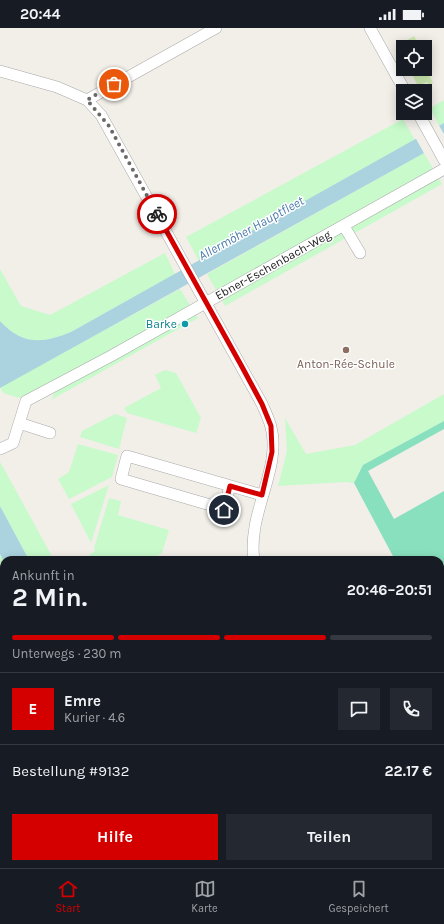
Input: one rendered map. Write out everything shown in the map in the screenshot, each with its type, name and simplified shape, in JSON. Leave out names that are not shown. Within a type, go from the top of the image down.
[{"type":"street","points":[[87,100],[216,28]]},
{"type":"street","points":[[370,28],[401,84]]},
{"type":"street","points":[[0,71],[46,83],[87,100],[109,126],[262,404],[271,426],[272,456],[252,534],[254,556]]},
{"type":"street","points":[[422,120],[444,160]]},
{"type":"street","name":"Ebner-Eschenbach-Weg","points":[[0,449],[13,443],[26,401],[206,303],[444,169]]},
{"type":"street","points":[[344,226],[360,253]]},
{"type":"street","points":[[19,423],[50,433]]},
{"type":"street","points":[[230,486],[224,510],[121,479],[127,456],[262,495]]},
{"type":"green space","points":[[414,36],[416,40],[407,40]]},
{"type":"green space","points":[[413,76],[430,76],[433,83],[428,84],[427,82],[417,84]]},
{"type":"green space","points":[[444,100],[444,123],[439,126],[432,112],[432,107]]},
{"type":"green space","points":[[401,120],[404,120],[415,140],[199,261],[186,237]]},
{"type":"green space","points":[[424,153],[442,184],[225,306],[207,274]]},
{"type":"green space","points":[[165,253],[175,274],[71,332],[51,339],[33,340],[16,335],[0,321],[0,269],[21,306],[50,315]]},
{"type":"green space","points":[[180,289],[198,318],[51,400],[56,389],[23,399],[3,393],[0,387]]},
{"type":"green space","points":[[165,370],[176,373],[201,418],[196,433],[127,413],[124,408],[161,388],[155,375]]},
{"type":"green space","points":[[444,394],[444,421],[363,465],[354,483],[345,482],[278,486],[287,451],[285,418],[306,454],[355,445]]},
{"type":"green space","points":[[115,414],[127,418],[119,449],[80,437],[82,431]]},
{"type":"green space","points":[[444,421],[444,429],[368,471],[394,519],[444,491],[444,556],[393,556],[354,483],[363,465]]},
{"type":"green space","points":[[78,444],[118,455],[112,477],[69,499],[58,479],[69,472]]},
{"type":"green space","points":[[0,462],[52,556],[27,556],[0,506]]},
{"type":"green space","points":[[109,485],[91,543],[71,504]]},
{"type":"green space","points":[[109,498],[121,501],[118,515],[169,530],[162,553],[156,556],[90,556],[95,551],[94,548]]},
{"type":"water","points":[[444,123],[444,142],[0,388],[0,321],[16,335],[33,340],[51,339],[71,332]]},
{"type":"water","points":[[0,506],[27,556],[1,556]]},
{"type":"pier","points":[[438,124],[444,134],[444,144],[425,155],[415,137]]},
{"type":"way so far","points":[[114,84],[87,100],[109,126],[157,214]]},
{"type":"place","name":"Barke","points":[[185,324]]},
{"type":"place","name":"Anton-Rée-Schule","points":[[346,350]]},
{"type":"route","points":[[157,214],[262,404],[271,426],[271,461],[262,495],[230,486],[224,510]]},
{"type":"water label","name":"Allermöher Hauptfleet","points":[[251,228]]}]
